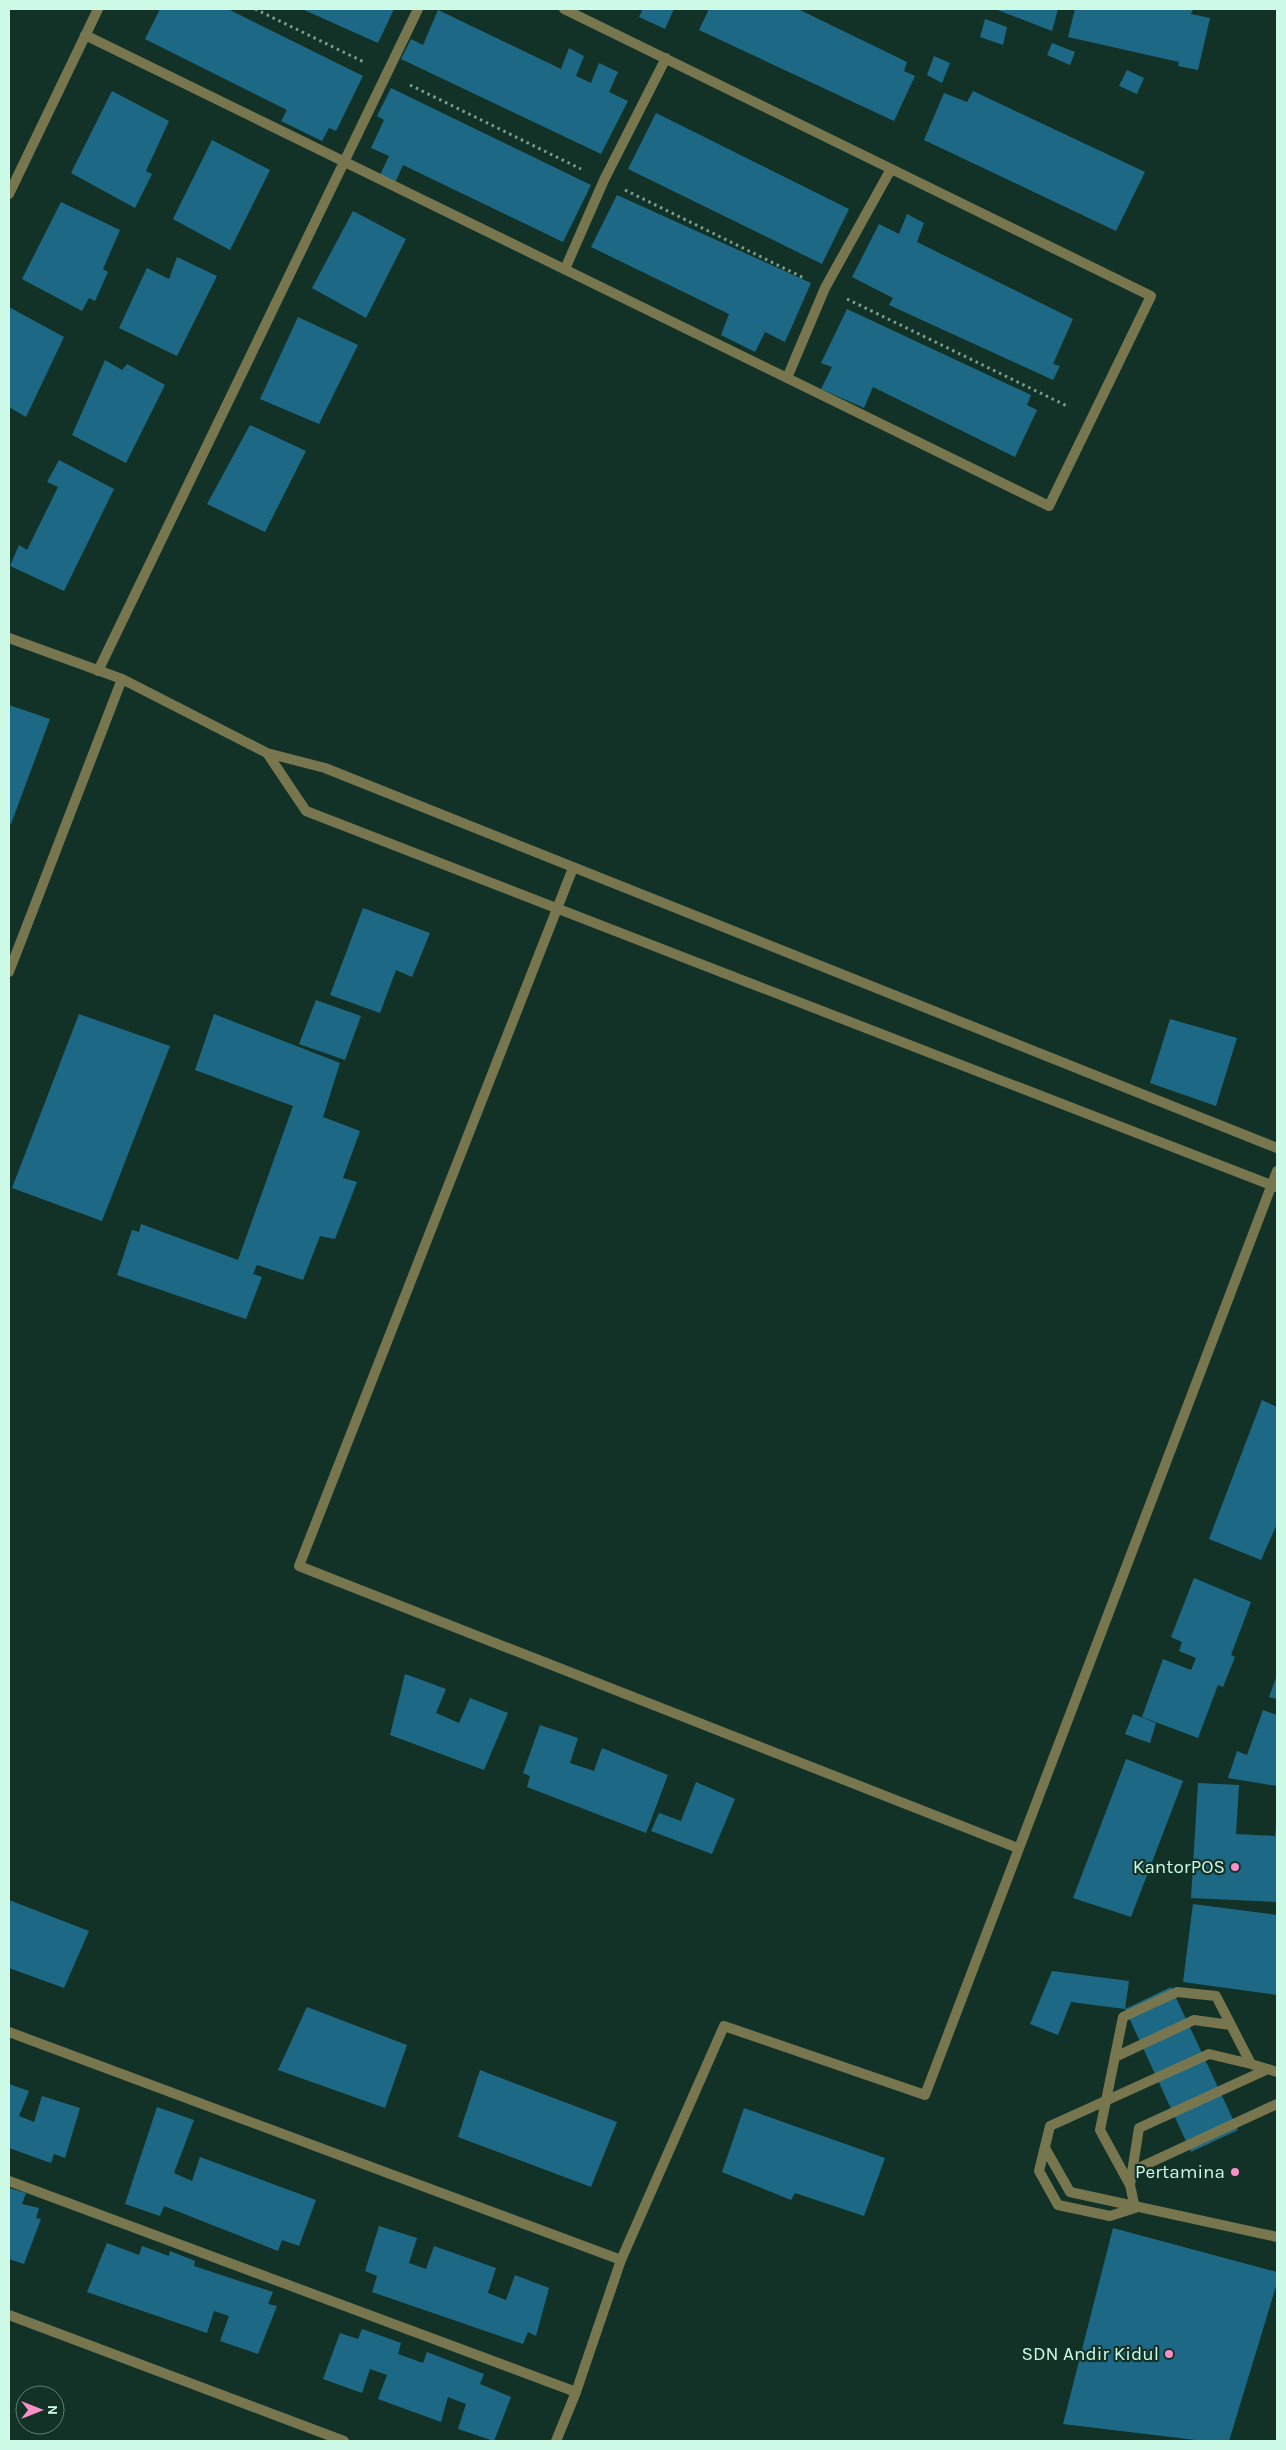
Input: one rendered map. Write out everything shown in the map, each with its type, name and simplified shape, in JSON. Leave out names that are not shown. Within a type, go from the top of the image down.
[{"type":"street","points":[[9,194],[98,9]]},
{"type":"street","points":[[98,671],[418,9]]},
{"type":"street","points":[[86,35],[1049,506],[1151,296],[564,9]]},
{"type":"street","points":[[565,269],[604,180],[666,58]]},
{"type":"street","points":[[787,378],[825,288],[891,169]]},
{"type":"street","points":[[9,638],[122,679],[267,753],[325,768],[1277,1148]]},
{"type":"street","points":[[9,972],[122,679]]},
{"type":"street","points":[[267,753],[306,811],[1274,1187]]},
{"type":"street","points":[[573,868],[299,1566],[1018,1848]]},
{"type":"street","points":[[556,2441],[576,2392],[621,2260],[724,2026],[926,2095],[1018,1848],[1274,1187],[1277,1171]]},
{"type":"street","points":[[1135,2208],[1130,2185],[1100,2130],[1123,2017],[1177,1992],[1216,1996],[1251,2064]]},
{"type":"street","points":[[1115,2057],[1194,2020],[1232,2026]]},
{"type":"street","points":[[9,2032],[621,2260]]},
{"type":"street","points":[[1135,2208],[1110,2216],[1058,2205],[1039,2171],[1050,2126],[1209,2054],[1272,2070]]},
{"type":"street","points":[[1130,2185],[1139,2128],[1272,2070]]},
{"type":"street","points":[[1132,2171],[1277,2104]]},
{"type":"street","points":[[1045,2148],[1070,2192],[1135,2208],[1277,2237]]},
{"type":"street","points":[[9,2181],[576,2392]]},
{"type":"street","points":[[9,2315],[344,2441]]},
{"type":"path","points":[[255,9],[1092,418]]},
{"type":"building","points":[[160,9],[228,9],[363,76],[336,131],[329,128],[322,141],[281,121],[287,110],[145,39]]},
{"type":"building","points":[[302,9],[394,9],[378,43]]},
{"type":"building","points":[[643,9],[674,9],[665,29],[639,17]]},
{"type":"building","points":[[709,9],[798,9],[907,62],[904,71],[915,76],[894,121],[699,30]]},
{"type":"building","points":[[995,9],[1058,9],[1052,31]]},
{"type":"building","points":[[1075,9],[1193,9],[1191,14],[1210,18],[1198,70],[1178,66],[1179,62],[1068,37]]},
{"type":"building","points":[[438,10],[561,69],[569,48],[584,56],[576,76],[591,83],[599,63],[618,72],[609,92],[628,101],[601,154],[401,59],[411,39],[423,45]]},
{"type":"building","points":[[985,19],[1007,27],[1003,45],[980,37]]},
{"type":"building","points":[[1052,43],[1075,52],[1070,65],[1047,55]]},
{"type":"building","points":[[934,56],[950,63],[942,83],[927,75]]},
{"type":"building","points":[[1127,70],[1144,78],[1137,94],[1119,86]]},
{"type":"building","points":[[391,88],[591,185],[563,242],[403,165],[395,183],[380,175],[389,156],[371,148],[384,120],[377,116]]},
{"type":"building","points":[[112,91],[169,121],[146,171],[152,174],[135,208],[71,173]]},
{"type":"building","points":[[973,91],[1145,172],[1116,231],[924,140],[944,93],[967,102]]},
{"type":"building","points":[[656,113],[849,209],[822,264],[628,169]]},
{"type":"building","points":[[212,140],[270,170],[230,250],[173,219]]},
{"type":"building","points":[[617,195],[811,283],[785,342],[765,332],[755,352],[721,335],[729,314],[591,247]]},
{"type":"building","points":[[61,202],[120,230],[103,269],[108,272],[95,301],[89,298],[82,311],[22,279]]},
{"type":"building","points":[[353,211],[406,239],[366,318],[312,288]]},
{"type":"building","points":[[907,214],[924,223],[917,242],[1073,319],[1053,364],[1060,366],[1053,380],[889,305],[893,298],[852,277],[879,224],[899,234]]},
{"type":"building","points":[[177,257],[217,276],[177,356],[119,328],[147,268],[169,279]]},
{"type":"building","points":[[9,307],[64,337],[26,417],[9,407]]},
{"type":"building","points":[[847,309],[1031,395],[1027,405],[1037,410],[1015,457],[873,387],[864,408],[821,389],[832,367],[821,363]]},
{"type":"building","points":[[298,317],[358,345],[319,424],[260,399]]},
{"type":"building","points":[[105,360],[122,370],[127,364],[165,385],[126,463],[72,435]]},
{"type":"building","points":[[250,425],[306,451],[265,532],[207,504]]},
{"type":"building","points":[[59,460],[114,489],[64,591],[10,566],[19,545],[27,550],[58,487],[47,482]]},
{"type":"building","points":[[9,705],[50,719],[11,824],[9,823]]},
{"type":"building","points":[[363,908],[430,933],[412,977],[396,970],[380,1013],[330,995]]},
{"type":"building","points":[[316,1000],[361,1016],[345,1060],[299,1044]]},
{"type":"building","points":[[79,1014],[170,1046],[102,1221],[12,1188]]},
{"type":"building","points":[[214,1014],[340,1063],[323,1117],[360,1131],[343,1178],[357,1182],[335,1239],[320,1236],[303,1280],[257,1265],[253,1274],[262,1277],[246,1319],[117,1275],[132,1230],[139,1232],[141,1224],[238,1260],[293,1106],[195,1070]]},
{"type":"building","points":[[1170,1019],[1237,1038],[1216,1106],[1150,1083]]},
{"type":"building","points":[[1262,1400],[1277,1407],[1277,1524],[1261,1560],[1209,1539]]},
{"type":"building","points":[[1194,1578],[1251,1602],[1231,1655],[1235,1657],[1223,1687],[1218,1685],[1198,1738],[1142,1717],[1163,1659],[1191,1670],[1196,1658],[1179,1651],[1182,1642],[1171,1637]]},
{"type":"building","points":[[405,1674],[446,1689],[436,1713],[459,1723],[470,1698],[508,1713],[484,1770],[390,1735]]},
{"type":"building","points":[[1277,1675],[1277,1699],[1269,1697]]},
{"type":"building","points":[[1263,1710],[1277,1715],[1277,1786],[1228,1778],[1237,1751],[1247,1755]]},
{"type":"building","points":[[1133,1714],[1156,1723],[1150,1743],[1125,1734]]},
{"type":"building","points":[[540,1725],[578,1738],[570,1763],[594,1771],[602,1748],[668,1775],[646,1833],[527,1787],[530,1776],[523,1773]]},
{"type":"building","points":[[1126,1759],[1183,1781],[1131,1917],[1073,1898]]},
{"type":"building","points":[[696,1782],[735,1799],[712,1854],[651,1831],[659,1813],[681,1821]]},
{"type":"building","name":"KantorPOS","points":[[1198,1783],[1239,1785],[1236,1834],[1275,1836],[1277,1814],[1277,1902],[1191,1898]]},
{"type":"building","points":[[9,1900],[89,1931],[64,1988],[9,1968]]},
{"type":"building","points":[[1193,1904],[1277,1915],[1277,1995],[1183,1982]]},
{"type":"building","points":[[1052,1971],[1129,1981],[1125,2009],[1071,2002],[1058,2035],[1030,2024]]},
{"type":"building","points":[[1171,1987],[1238,2130],[1191,2152],[1125,2009]]},
{"type":"building","points":[[307,2007],[407,2045],[385,2108],[278,2070]]},
{"type":"building","points":[[480,2070],[617,2122],[591,2187],[458,2137]]},
{"type":"building","points":[[9,2084],[29,2091],[19,2116],[34,2122],[42,2096],[80,2108],[65,2158],[54,2154],[51,2163],[9,2148]]},
{"type":"building","points":[[157,2107],[194,2120],[174,2173],[192,2181],[200,2157],[316,2200],[299,2246],[282,2240],[278,2251],[164,2206],[160,2216],[125,2204]]},
{"type":"building","points":[[744,2108],[885,2158],[864,2216],[795,2193],[791,2200],[722,2172]]},
{"type":"building","points":[[9,2188],[26,2193],[22,2204],[39,2208],[36,2218],[41,2219],[24,2264],[9,2259]]},
{"type":"building","points":[[379,2226],[417,2238],[409,2263],[426,2269],[434,2246],[496,2268],[488,2293],[506,2300],[515,2275],[549,2288],[536,2336],[528,2332],[523,2344],[372,2292],[377,2276],[365,2271]]},
{"type":"building","name":"SDN Andir Kidul","points":[[1113,2228],[1277,2272],[1277,2283],[1229,2441],[1204,2441],[1063,2424]]},
{"type":"building","points":[[107,2243],[139,2255],[142,2246],[169,2256],[170,2251],[195,2261],[194,2266],[273,2292],[268,2304],[277,2306],[258,2354],[220,2341],[229,2316],[214,2311],[207,2333],[87,2292]]},
{"type":"building","points":[[362,2329],[401,2343],[398,2354],[423,2363],[427,2352],[484,2374],[480,2384],[511,2397],[494,2441],[458,2429],[466,2404],[448,2397],[441,2422],[378,2399],[387,2375],[370,2369],[362,2393],[323,2379],[340,2333],[358,2339]]},
{"type":"place","name":"KantorPOS","points":[[1235,1867]]},
{"type":"place","name":"Pertamina","points":[[1235,2172]]},
{"type":"place","name":"SDN Andir Kidul","points":[[1169,2354]]}]
